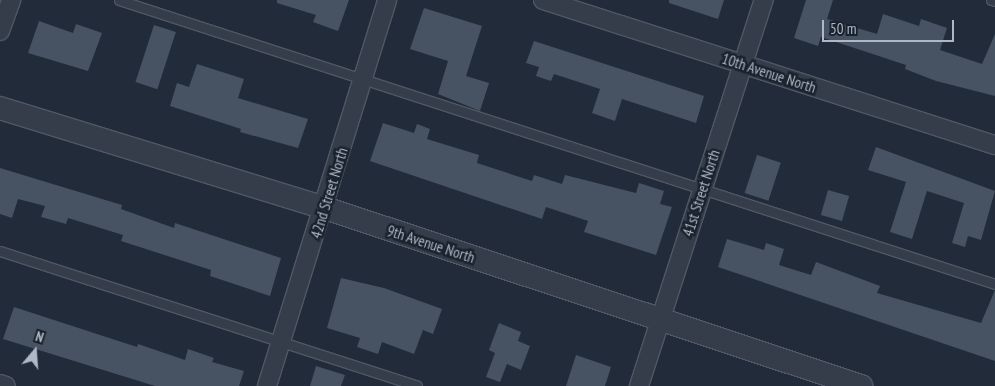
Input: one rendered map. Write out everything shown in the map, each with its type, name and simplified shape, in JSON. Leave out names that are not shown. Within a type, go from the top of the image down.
[{"type":"street","points":[[0,31],[11,0]]},
{"type":"street","name":"42nd Street North","points":[[267,386],[325,208],[387,0]]},
{"type":"street","name":"10th Avenue North","points":[[543,0],[995,145]]},
{"type":"street","name":"41st Street North","points":[[639,386],[659,319],[764,0]]},
{"type":"street","name":"9th Avenue North","points":[[0,108],[325,208],[861,386]]},
{"type":"street","points":[[0,384],[6,386]]},
{"type":"lane","points":[[119,0],[995,284]]},
{"type":"lane","points":[[991,0],[995,1]]},
{"type":"lane","points":[[0,250],[417,386]]},
{"type":"building","points":[[277,0],[349,0],[338,31],[313,22],[316,15],[277,3]]},
{"type":"building","points":[[669,0],[724,0],[718,19],[669,3]]},
{"type":"building","points":[[806,0],[833,0],[827,19],[877,34],[883,14],[919,26],[921,19],[947,28],[940,50],[982,64],[995,34],[995,96],[936,81],[905,69],[906,65],[821,37],[818,46],[794,38]]},
{"type":"building","points":[[424,8],[482,26],[466,76],[489,83],[480,111],[438,94],[448,61],[410,49]]},
{"type":"building","points":[[39,21],[73,33],[76,24],[102,33],[88,71],[28,53]]},
{"type":"building","points":[[154,25],[176,32],[157,89],[135,82]]},
{"type":"building","points":[[534,41],[704,96],[696,123],[622,99],[615,121],[592,113],[600,89],[554,74],[551,81],[536,76],[539,67],[526,63]]},
{"type":"building","points":[[197,64],[244,79],[238,98],[308,119],[298,148],[240,132],[241,129],[170,106],[177,83],[189,87]]},
{"type":"building","points":[[383,123],[414,133],[417,124],[430,129],[427,139],[479,155],[477,163],[532,181],[534,175],[562,184],[565,175],[636,193],[639,183],[664,191],[660,204],[672,207],[656,255],[584,232],[588,221],[546,207],[542,219],[370,161]]},
{"type":"building","points":[[876,147],[995,191],[981,240],[968,236],[965,247],[952,243],[964,203],[927,191],[912,239],[890,232],[906,182],[868,170]]},
{"type":"building","points":[[757,155],[781,163],[768,201],[745,193]]},
{"type":"building","points":[[0,168],[122,205],[121,209],[174,228],[175,223],[281,258],[270,296],[210,276],[211,270],[121,241],[123,235],[68,218],[66,224],[41,217],[45,206],[18,199],[12,218],[0,214]]},
{"type":"building","points":[[828,190],[849,196],[842,221],[821,215]]},
{"type":"building","points":[[727,239],[764,250],[766,243],[784,249],[779,265],[811,275],[816,262],[880,286],[877,293],[981,323],[995,290],[995,361],[718,267]]},
{"type":"building","points":[[341,278],[384,288],[442,309],[433,334],[423,330],[414,354],[382,342],[378,354],[357,347],[360,338],[327,328]]},
{"type":"building","points":[[14,307],[137,347],[138,344],[185,360],[188,349],[214,358],[212,362],[244,371],[239,386],[155,386],[3,339]]},
{"type":"building","points":[[499,323],[521,332],[518,341],[530,346],[521,370],[507,364],[500,382],[486,377],[495,353],[489,350]]},
{"type":"building","points":[[576,355],[611,367],[605,386],[566,386]]},
{"type":"building","points":[[316,366],[345,375],[341,386],[310,386]]}]
